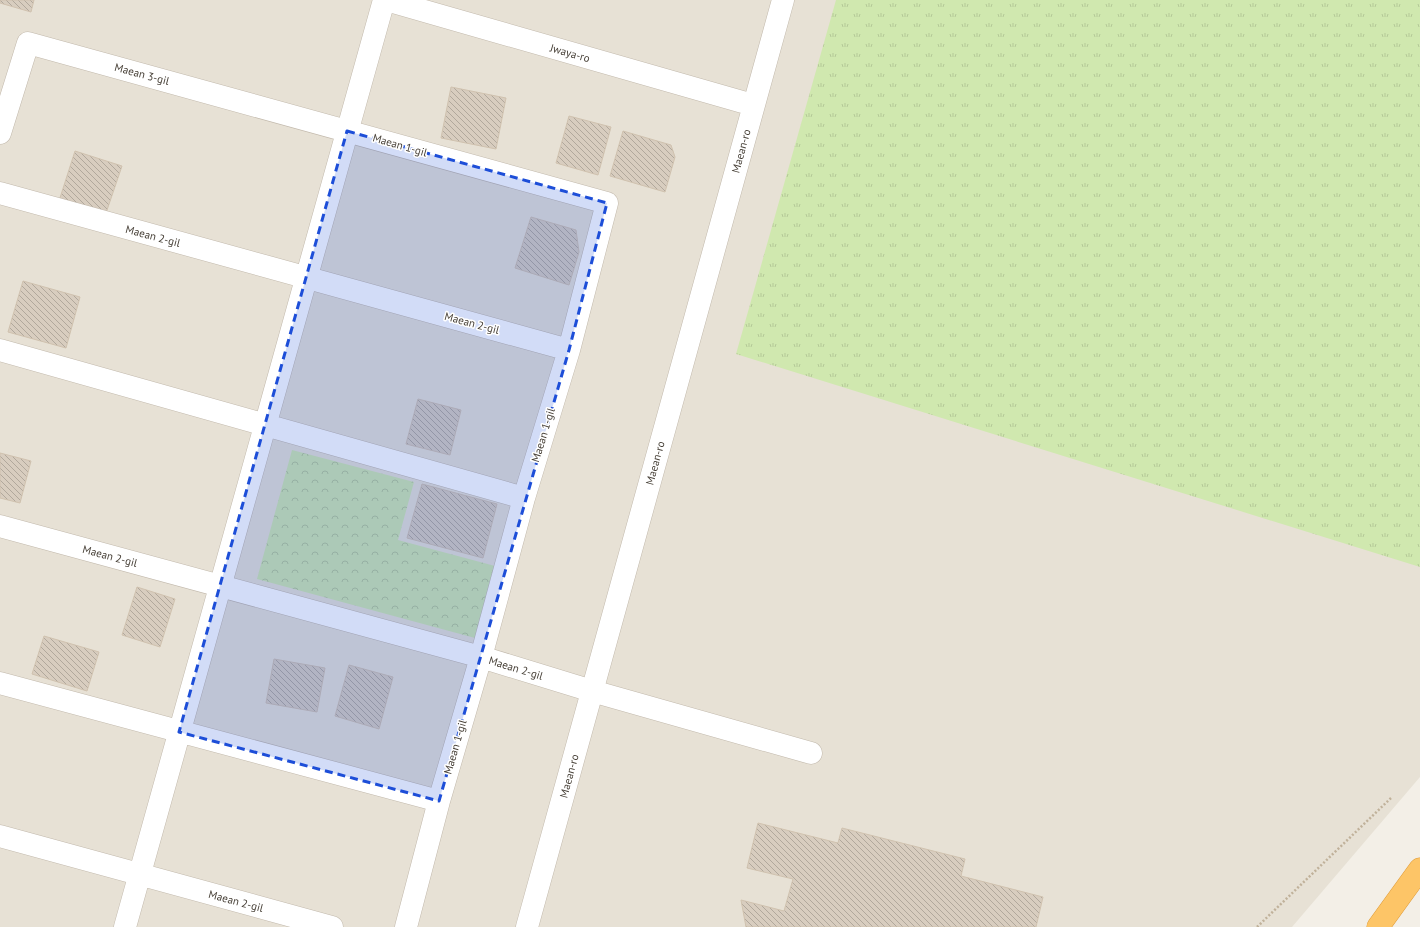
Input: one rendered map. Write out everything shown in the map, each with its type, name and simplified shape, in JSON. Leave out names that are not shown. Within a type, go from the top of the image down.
[{"type":"highway","points":[[1378,927],[1420,869]]},
{"type":"street","name":"Jwaya-ro","points":[[385,0],[753,105]]},
{"type":"street","points":[[125,927],[347,131],[385,0]]},
{"type":"street","name":"Maean-ro","points":[[527,927],[783,0]]},
{"type":"street","name":"Maean 3-gil","points":[[0,134],[28,43],[347,131]]},
{"type":"street","name":"Maean 1-gil","points":[[347,131],[607,203],[569,350],[524,498],[481,658],[439,801],[406,927]]},
{"type":"street","name":"Maean 2-gil","points":[[0,193],[569,350]]},
{"type":"street","points":[[0,350],[524,498]]},
{"type":"street","name":"Maean 2-gil","points":[[0,526],[481,658],[811,753]]},
{"type":"street","points":[[0,683],[439,801]]},
{"type":"street","name":"Maean 2-gil","points":[[0,836],[332,927]]},
{"type":"path","points":[[1257,927],[1391,798]]},
{"type":"highlighted area","points":[[347,131],[607,203],[569,350],[439,801],[179,732]]},
{"type":"shaded area","points":[[0,0],[1420,0],[1420,777],[1292,927],[0,927]]},
{"type":"green space","points":[[836,0],[1420,0],[1420,567],[736,354]]},
{"type":"green space","points":[[292,450],[414,482],[398,540],[495,566],[475,638],[257,579]]},
{"type":"building","points":[[0,0],[34,0],[31,12],[0,3]]},
{"type":"building","points":[[451,87],[506,98],[496,149],[441,138]]},
{"type":"building","points":[[569,116],[611,127],[598,175],[556,163]]},
{"type":"building","points":[[623,131],[671,145],[675,157],[665,192],[610,176]]},
{"type":"building","points":[[75,151],[122,166],[105,216],[59,201]]},
{"type":"building","points":[[531,217],[576,230],[579,252],[569,285],[515,268]]},
{"type":"building","points":[[23,281],[80,297],[66,348],[8,332]]},
{"type":"building","points":[[418,399],[461,410],[450,455],[406,444]]},
{"type":"building","points":[[0,453],[31,461],[20,503],[0,498]]},
{"type":"building","points":[[422,484],[497,504],[483,558],[407,538]]},
{"type":"building","points":[[137,587],[175,599],[160,647],[122,635]]},
{"type":"building","points":[[44,636],[99,652],[87,691],[32,674]]},
{"type":"building","points":[[274,659],[325,668],[317,712],[266,703]]},
{"type":"building","points":[[349,665],[393,677],[379,729],[335,716]]},
{"type":"building","points":[[758,823],[838,843],[842,828],[965,859],[961,876],[1043,897],[1036,927],[746,927],[741,900],[784,911],[793,879],[747,868]]}]
